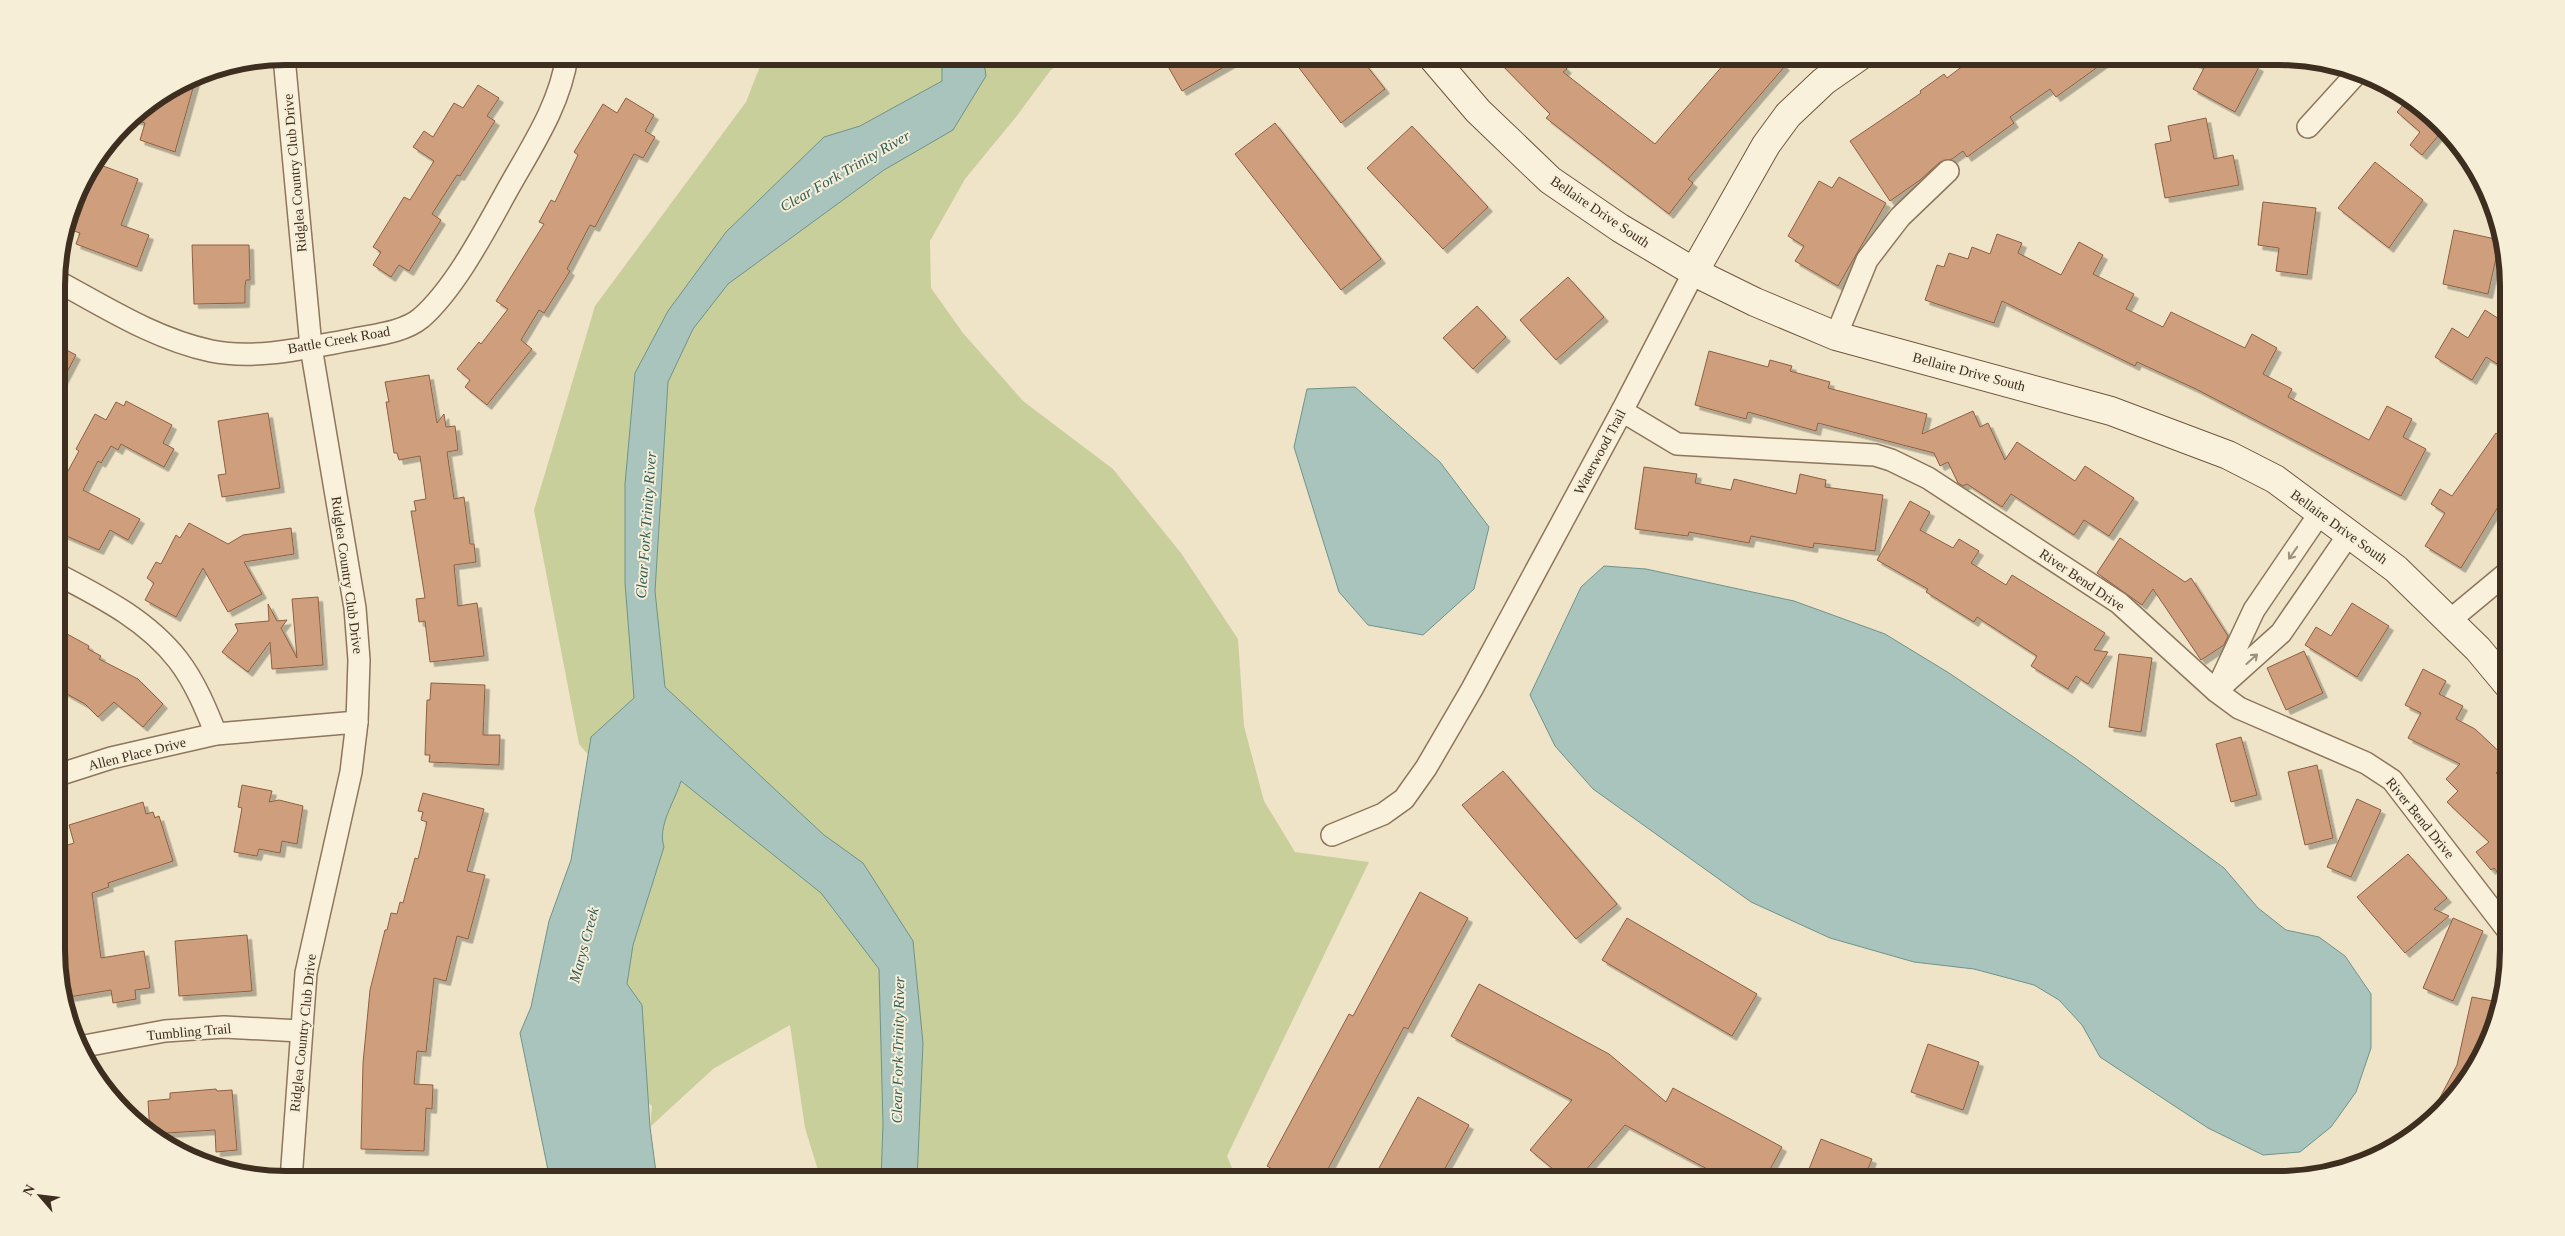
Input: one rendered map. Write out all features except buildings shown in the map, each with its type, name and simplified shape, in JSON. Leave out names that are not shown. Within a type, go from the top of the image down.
[{"type":"street","name":"Ridglea Country Club Drive","points":[[285,65],[312,347],[355,608],[359,660],[357,722],[351,772],[306,973],[300,1030],[292,1171]]},
{"type":"street","name":"Battle Creek Road","points":[[65,285],[153,333],[212,351],[258,353],[312,347],[394,331],[420,319],[437,301],[480,240],[538,134],[563,82],[566,65]]},
{"type":"street","name":"Bellaire Drive South","points":[[1439,65],[1478,111],[1550,180],[1620,228],[1694,272],[1755,302],[1836,336],[2111,411],[2228,455],[2275,479],[2396,569],[2478,650],[2500,676]]},
{"type":"street","name":"Waterwood Trail","points":[[1332,835],[1383,814],[1404,798],[1426,768],[1472,689],[1622,412],[1694,272],[1766,145],[1788,115],[1824,81],[1847,65]]},
{"type":"street","points":[[2308,127],[2353,78]]},
{"type":"street","points":[[1836,336],[1867,260],[1900,218],[1948,171]]},
{"type":"street","name":"River Bend Drive","points":[[1622,412],[1677,444],[1875,455],[1891,460],[1928,478],[2120,603],[2216,692],[2239,708],[2366,763],[2392,780],[2500,920]]},
{"type":"street","points":[[2216,692],[2254,610],[2320,513]]},
{"type":"street","points":[[2216,692],[2281,633],[2349,534]]},
{"type":"street","points":[[65,578],[103,598],[150,632],[178,660],[205,707],[216,734]]},
{"type":"street","points":[[2449,621],[2500,579]]},
{"type":"street","name":"Allen Place Drive","points":[[65,773],[111,758],[216,734],[357,722]]},
{"type":"street","name":"Tumbling Trail","points":[[87,1046],[165,1031],[224,1027],[300,1030]]},
{"type":"green space","points":[[760,65],[1057,65],[1050,71],[1016,117],[965,179],[930,241],[931,288],[963,333],[1023,401],[1113,469],[1181,553],[1238,639],[1244,726],[1264,801],[1295,852],[1369,862],[1227,1156],[1233,1171],[818,1171],[805,1128],[790,1025],[713,1069],[650,1127],[652,1106],[615,1073],[649,826],[579,744],[534,510],[595,306],[746,102]]},
{"type":"water","points":[[942,65],[984,65],[986,76],[953,130],[884,170],[728,284],[693,329],[668,382],[655,591],[665,687],[824,835],[863,863],[913,941],[923,1043],[917,1171],[881,1171],[883,1124],[879,969],[821,893],[681,781],[665,822],[662,839],[664,847],[633,945],[627,984],[642,1005],[650,1127],[656,1171],[548,1171],[520,1033],[531,1007],[549,921],[571,860],[591,737],[634,698],[625,583],[625,484],[635,373],[668,311],[726,232],[824,137],[860,126],[942,81]]},
{"type":"water","points":[[1355,387],[1440,462],[1489,527],[1474,589],[1423,635],[1368,625],[1339,592],[1294,447],[1307,389]]},
{"type":"water","points":[[1604,566],[1646,569],[1794,601],[1885,634],[1949,673],[2075,758],[2224,868],[2258,908],[2286,930],[2319,937],[2345,956],[2371,994],[2371,1048],[2356,1092],[2331,1127],[2300,1152],[2263,1155],[2208,1128],[2100,1057],[2082,1025],[2059,1000],[2034,985],[1974,969],[1914,962],[1830,938],[1751,902],[1593,789],[1555,746],[1530,695],[1581,587]]},
{"type":"water label","name":"Clear Fork Trinity River","points":[[845,171]]},
{"type":"water label","name":"Clear Fork Trinity River","points":[[646,525]]},
{"type":"water label","name":"Marys Creek","points":[[584,945]]},
{"type":"water label","name":"Clear Fork Trinity River","points":[[898,1050]]}]
